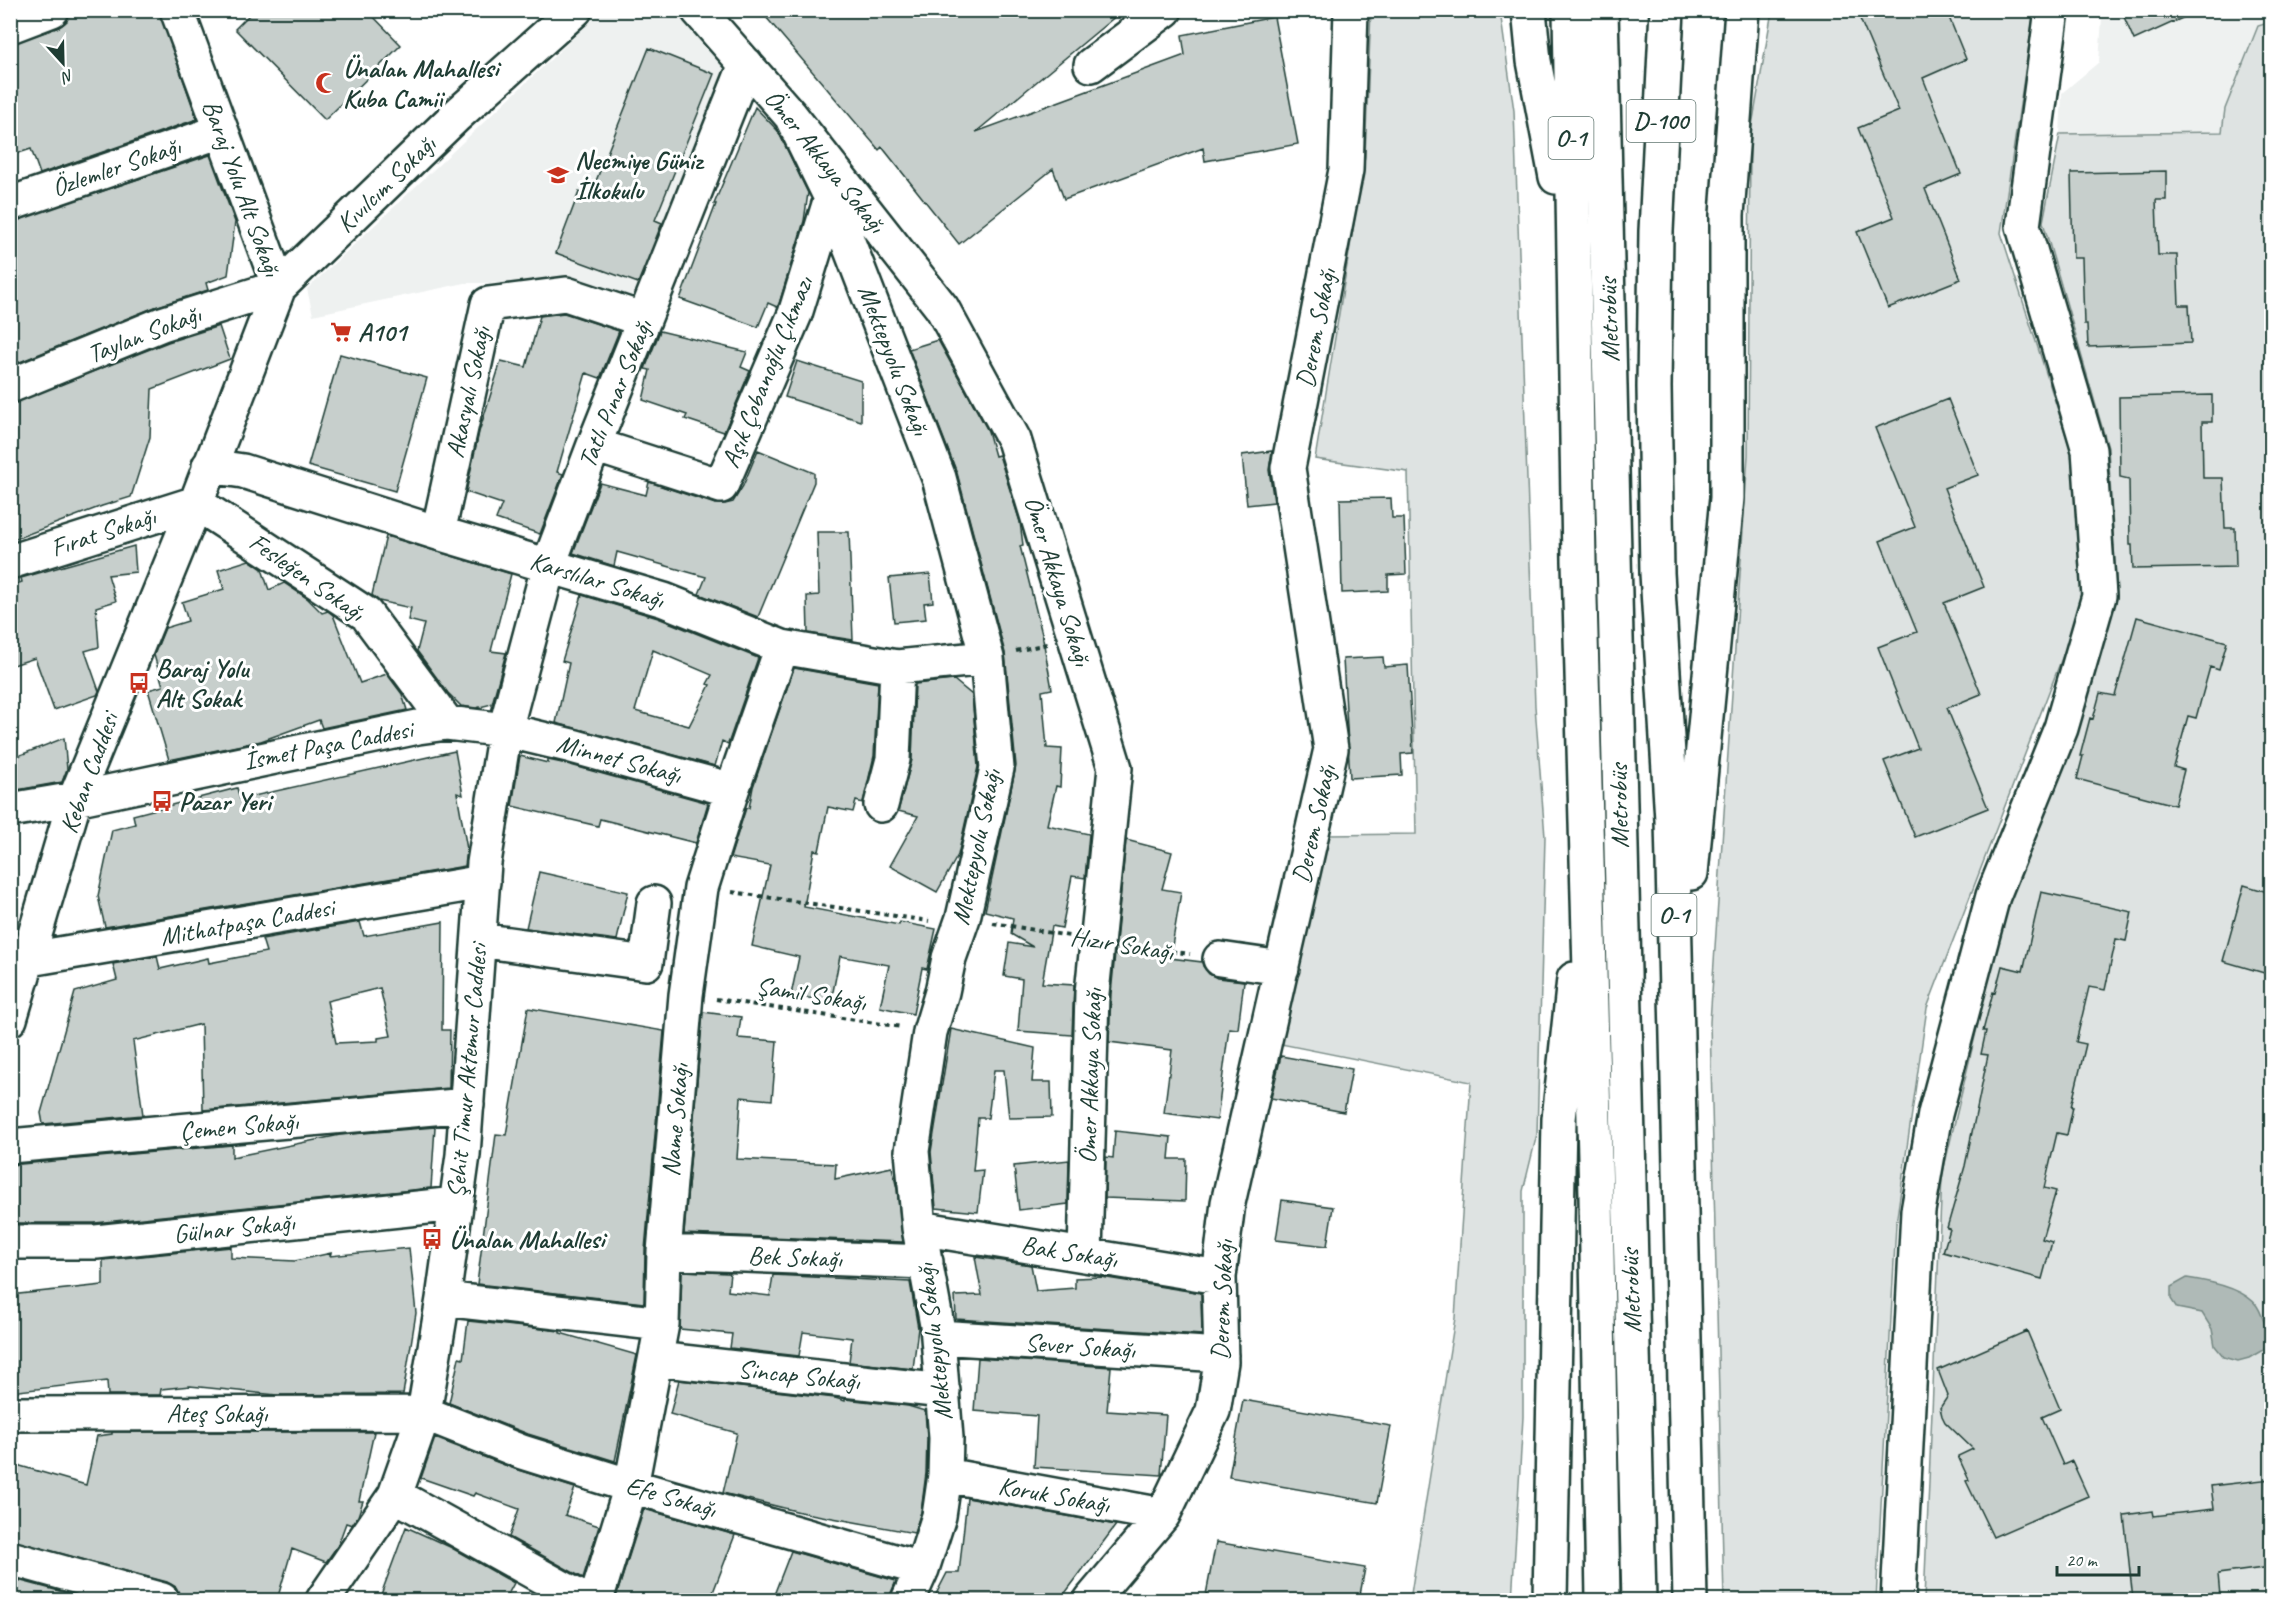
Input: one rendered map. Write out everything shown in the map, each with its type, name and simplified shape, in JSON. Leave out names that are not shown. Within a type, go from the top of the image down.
[{"type":"main road","points":[[10,26],[52,10]]},
{"type":"main road","name":"Baraj Yolu Alt Sokağı","points":[[177,10],[279,287],[209,466]]},
{"type":"main road","name":"Kıvılcım Sokağı","points":[[279,287],[456,116],[575,10]]},
{"type":"main road","name":"Ömer Akkaya Sokağı","points":[[698,10],[791,116],[942,308],[1014,440],[1114,768],[1092,993],[1085,1255]]},
{"type":"main road","points":[[1091,65],[1165,10]]},
{"type":"main road","name":"Derem Sokağı","points":[[1091,1600],[1163,1515],[1213,1411],[1221,1355],[1219,1277],[1228,1203],[1331,749],[1288,468],[1346,170],[1351,10]]},
{"type":"main road","points":[[1529,10],[1534,61],[1573,266]]},
{"type":"main road","name":"O-1","points":[[1570,10],[1573,266],[1588,849],[1603,1600]]},
{"type":"main road","name":"Metrobüs","points":[[1601,10],[1613,445],[1618,793],[1629,1130],[1629,1258],[1639,1600]]},
{"type":"main road","name":"Metrobüs","points":[[1620,10],[1628,422],[1640,801],[1654,1600]]},
{"type":"main road","name":"O-1","points":[[1649,10],[1656,231],[1654,387],[1657,573],[1672,820],[1690,1600]]},
{"type":"main road","name":"D-100","points":[[1656,231],[1667,10]]},
{"type":"main road","points":[[1676,1021],[1727,498],[1727,215],[1742,10]]},
{"type":"main road","points":[[1898,1600],[1918,1211],[1935,1114],[1993,896],[2061,728],[2099,596],[2089,450],[2023,226],[2052,10]]},
{"type":"main road","name":"Tatlı Pınar Sokağı","points":[[505,730],[549,564],[746,64]]},
{"type":"main road","name":"Mektepyolu Sokağı","points":[[791,116],[831,198],[939,478],[987,658],[997,768],[962,922],[949,958],[930,1032],[912,1151],[919,1227],[938,1337],[946,1438],[945,1475],[939,1516],[922,1569],[909,1600]]},
{"type":"main road","name":"Özlemler Sokağı","points":[[10,204],[221,131]]},
{"type":"main road","name":"Aşık Çobanoğlu Çıkmazı","points":[[594,446],[721,486],[795,314],[831,198]]},
{"type":"main road","name":"Taylan Sokağı","points":[[10,386],[162,324],[279,287]]},
{"type":"main road","name":"Akasyalı Sokağı","points":[[438,533],[488,304],[566,294],[645,320]]},
{"type":"main road","name":"Karslılar Sokağı","points":[[209,466],[243,471],[438,533],[549,564],[664,600],[782,647],[897,667],[987,658]]},
{"type":"main road","name":"Keban Caddesi","points":[[10,1019],[20,960],[75,799],[209,466]]},
{"type":"main road","name":"Fırat Sokağı","points":[[10,562],[196,503]]},
{"type":"main road","name":"Fesleğen Sokağı","points":[[196,503],[366,614],[447,723]]},
{"type":"main road","name":"Name Sokağı","points":[[596,1600],[631,1486],[662,1324],[664,1252],[686,995],[701,888],[732,790],[782,647]]},
{"type":"main road","points":[[881,805],[893,759],[897,667]]},
{"type":"main road","name":"İsmet Paşa Caddesi","points":[[10,810],[75,799],[418,727],[447,723],[505,730]]},
{"type":"main road","name":"Minnet Sokağı","points":[[505,730],[732,790]]},
{"type":"main road","name":"Şehit Timur Aktemur Caddesi","points":[[323,1600],[395,1495],[424,1413],[463,1155],[484,863],[505,730]]},
{"type":"main road","points":[[1550,1600],[1559,1119],[1588,849]]},
{"type":"main road","name":"Mithatpaşa Caddesi","points":[[20,960],[483,882]]},
{"type":"main road","points":[[479,940],[646,963],[654,903]]},
{"type":"main road","points":[[1220,958],[1282,968]]},
{"type":"main road","name":"Çemen Sokağı","points":[[10,1146],[466,1105]]},
{"type":"main road","name":"Gülnar Sokağı","points":[[10,1242],[96,1242],[456,1204]]},
{"type":"main road","name":"Bak Sokağı","points":[[919,1227],[1219,1277]]},
{"type":"main road","name":"Bek Sokağı","points":[[664,1252],[926,1262]]},
{"type":"main road","points":[[443,1299],[662,1324]]},
{"type":"main road","name":"Sever Sokağı","points":[[938,1337],[1221,1355]]},
{"type":"main road","name":"Sincap Sokağı","points":[[656,1359],[943,1391]]},
{"type":"main road","name":"Ateş Sokağı","points":[[10,1414],[424,1413]]},
{"type":"main road","name":"Efe Sokağı","points":[[424,1413],[522,1452],[631,1486],[922,1569]]},
{"type":"main road","name":"Koruk Sokağı","points":[[945,1475],[1163,1515]]},
{"type":"main road","points":[[395,1495],[584,1600]]},
{"type":"main road","points":[[10,1558],[162,1600]]},
{"type":"path","points":[[987,658],[1075,637]]},
{"type":"path","name":"Hızır Sokağı","points":[[701,888],[1220,958]]},
{"type":"path","name":"Şamil Sokağı","points":[[686,995],[930,1032]]},
{"type":"shaded area","name":"Necmiye Güniz İlkokulu","points":[[602,11],[675,11],[728,66],[638,303],[575,283],[465,283],[313,315],[307,289]]},
{"type":"shaded area","points":[[1371,11],[1500,11],[1514,111],[1535,706],[1545,837],[1537,1134],[1523,1191],[1523,1417],[1512,1600],[1410,1600],[1455,1318],[1471,1082],[1276,1043],[1327,835],[1416,834],[1408,472],[1315,459],[1365,156]]},
{"type":"shaded area","points":[[1772,11],[2034,11],[2001,233],[2073,457],[2084,601],[1927,1008],[1896,1224],[1876,1600],[1724,1600],[1710,1022],[1748,455],[1750,137]]},
{"type":"shaded area","points":[[2098,11],[2271,11],[2271,22],[2258,27],[2225,109],[2222,132],[2060,134],[2062,93],[2099,62],[2102,18]]},
{"type":"shaded area","points":[[2271,22],[2271,1600],[1924,1600],[1942,1176],[2007,901],[2036,833],[2117,597],[2108,448],[2043,222],[2060,134],[2222,132],[2225,109],[2258,26]]},
{"type":"shaded area","points":[[2187,1278],[2225,1286],[2244,1294],[2251,1300],[2261,1313],[2269,1338],[2263,1350],[2238,1361],[2224,1357],[2215,1346],[2212,1329],[2202,1313],[2177,1308],[2171,1299],[2171,1287]]},
{"type":"building","points":[[70,10],[159,10],[197,119],[40,174],[31,149],[10,156],[10,44],[59,27],[67,21]]},
{"type":"building","name":"Ünalan Mahallesi Kuba Camii","points":[[254,10],[367,10],[401,45],[325,120],[235,29]]},
{"type":"building","points":[[760,10],[1123,10],[976,132],[1185,55],[1182,35],[1274,17],[1298,144],[1205,161],[1203,148],[1064,199],[1053,169],[959,244],[882,147],[879,150]]},
{"type":"building","points":[[1881,10],[1946,10],[1966,59],[1923,78],[1961,174],[1925,189],[1961,279],[1888,308],[1857,232],[1894,217],[1858,128],[1899,111],[1860,19]]},
{"type":"building","points":[[2121,10],[2200,10],[2134,40]]},
{"type":"building","points":[[649,48],[714,74],[655,220],[662,223],[638,283],[556,253],[579,192],[590,196]]},
{"type":"building","points":[[755,107],[778,131],[808,193],[804,221],[779,304],[777,307],[768,303],[758,327],[680,299],[716,204],[714,204]]},
{"type":"building","points":[[210,155],[235,222],[228,275],[206,283],[208,290],[155,307],[10,366],[10,222]]},
{"type":"building","points":[[2166,171],[2166,200],[2156,200],[2158,255],[2177,255],[2179,305],[2189,305],[2191,343],[2088,347],[2087,324],[2084,324],[2082,258],[2073,258],[2071,173]]},
{"type":"building","points":[[564,313],[619,331],[600,378],[586,373],[557,472],[563,474],[540,534],[496,519],[502,504],[466,492],[479,432],[501,361],[526,367],[540,316]]},
{"type":"building","points":[[219,326],[230,359],[152,389],[150,437],[131,497],[10,541],[10,404],[168,342]]},
{"type":"building","points":[[660,331],[747,352],[741,367],[750,371],[724,432],[685,419],[687,415],[643,400],[650,370],[645,369]]},
{"type":"building","points":[[938,340],[988,431],[995,456],[999,455],[1020,522],[1023,545],[1020,546],[1042,634],[1052,689],[1042,691],[1047,748],[1062,749],[1060,787],[1056,786],[1047,825],[1089,834],[1085,878],[1072,876],[1062,928],[1052,926],[1042,983],[1074,985],[1072,1035],[1018,1031],[1022,979],[1004,976],[1009,943],[1033,947],[1011,934],[1013,918],[985,911],[1016,766],[1005,653],[957,473],[909,349]]},
{"type":"building","points":[[340,354],[427,378],[395,491],[308,466]]},
{"type":"building","points":[[797,361],[861,381],[861,421],[785,397]]},
{"type":"building","points":[[2212,395],[2212,422],[2202,422],[2203,478],[2223,478],[2225,528],[2235,528],[2236,567],[2133,569],[2132,545],[2130,545],[2129,479],[2120,477],[2119,397]]},
{"type":"building","points":[[1948,399],[1978,475],[1944,488],[1984,587],[1944,603],[1981,694],[1947,708],[1988,808],[1915,837],[1884,761],[1918,748],[1878,647],[1917,632],[1880,541],[1915,527],[1875,428]]},
{"type":"building","points":[[758,450],[814,473],[814,482],[758,617],[699,594],[706,577],[617,552],[614,566],[573,553],[600,483],[646,495],[649,482],[715,504],[725,504],[733,502],[743,486]]},
{"type":"building","points":[[1272,451],[1269,470],[1274,502],[1247,505],[1242,455]]},
{"type":"building","points":[[1391,498],[1392,518],[1404,518],[1406,574],[1388,575],[1388,591],[1342,593],[1340,499]]},
{"type":"building","points":[[817,532],[849,532],[853,640],[808,633],[807,596],[819,595]]},
{"type":"building","points":[[386,536],[511,574],[491,651],[506,653],[492,704],[476,708],[461,706],[448,693],[417,651],[424,624],[408,620],[411,608],[379,601],[372,595]]},
{"type":"building","points":[[134,546],[136,572],[108,575],[116,601],[96,607],[99,647],[85,651],[99,691],[97,695],[54,710],[35,658],[10,666],[10,586],[22,582],[21,578]]},
{"type":"building","points":[[249,560],[262,569],[269,590],[284,583],[308,599],[322,613],[328,611],[333,615],[360,683],[387,674],[402,694],[407,710],[322,728],[319,720],[261,741],[169,760],[148,690],[163,686],[154,655],[165,628],[188,621],[182,602],[224,589],[218,570]]},
{"type":"building","points":[[930,574],[933,602],[924,603],[926,619],[894,622],[889,578]]},
{"type":"building","points":[[582,595],[658,618],[758,658],[728,744],[722,741],[715,766],[556,723],[569,663],[562,661]],"holes":[[[653,650],[712,675],[707,684],[710,685],[689,726],[635,711]]]},
{"type":"building","points":[[2137,617],[2227,642],[2219,670],[2210,667],[2196,718],[2188,716],[2174,767],[2184,770],[2175,805],[2077,779],[2083,756],[2080,756],[2090,718],[2093,719],[2100,693],[2115,696]]},
{"type":"building","points":[[1383,657],[1384,667],[1408,665],[1413,753],[1401,754],[1402,775],[1350,778],[1343,659]]},
{"type":"building","points":[[794,668],[878,683],[874,756],[863,803],[856,801],[853,812],[828,807],[819,851],[814,850],[804,907],[899,925],[900,922],[936,929],[927,969],[922,968],[913,1014],[880,1007],[889,965],[840,956],[831,1002],[791,995],[799,957],[752,946],[770,865],[730,858],[746,808],[749,808],[753,787]]},
{"type":"building","points":[[954,680],[972,695],[978,767],[958,855],[937,892],[890,866],[918,816],[898,811],[912,760],[915,684]]},
{"type":"building","points":[[64,738],[67,769],[62,782],[17,790],[10,774],[10,759]]},
{"type":"building","points":[[455,751],[463,795],[457,793],[467,849],[465,866],[105,927],[98,896],[112,830],[135,824],[133,815],[237,788],[240,799]]},
{"type":"building","points":[[520,756],[548,763],[548,760],[567,764],[708,803],[696,843],[600,819],[598,826],[512,806]]},
{"type":"building","points":[[1126,840],[1172,852],[1162,889],[1181,892],[1170,958],[1202,962],[1209,974],[1217,978],[1244,981],[1238,1029],[1229,1028],[1217,1120],[1164,1113],[1172,1050],[1109,1042],[1111,994]]},
{"type":"building","points":[[539,872],[628,892],[617,940],[526,928]]},
{"type":"building","points":[[2244,885],[2271,893],[2271,975],[2223,961]]},
{"type":"building","points":[[2041,892],[2132,912],[2126,941],[2116,939],[2105,990],[2089,987],[2076,1042],[2086,1044],[2071,1107],[2073,1107],[2067,1135],[2057,1133],[2044,1188],[2056,1191],[2042,1239],[2052,1242],[2042,1279],[1943,1252],[1950,1229],[1947,1228],[1965,1166],[1988,1055],[1981,1054],[1986,1031],[1983,1031],[1993,992],[1995,993],[2002,966],[2023,971]]},
{"type":"building","points":[[360,922],[364,936],[443,922],[442,1030],[450,1030],[449,1088],[203,1110],[201,1024],[133,1041],[143,1115],[43,1124],[41,1113],[75,992],[117,980],[113,964],[157,956],[160,969],[208,958],[209,963],[266,952],[262,939]],"holes":[[[380,988],[391,1036],[378,1038],[378,1041],[336,1043],[327,1001]]]},
{"type":"building","points":[[528,1008],[664,1031],[645,1250],[644,1303],[477,1284],[496,1134],[506,1135]]},
{"type":"building","points":[[703,1012],[741,1017],[738,1038],[777,1041],[772,1100],[741,1097],[737,1159],[836,1164],[835,1179],[892,1167],[903,1242],[684,1234]]},
{"type":"building","points":[[951,1029],[1035,1048],[1032,1082],[1051,1082],[1052,1117],[1009,1118],[1004,1070],[994,1070],[988,1118],[978,1118],[973,1171],[983,1170],[978,1212],[936,1208],[931,1152]]},
{"type":"building","points":[[1281,1056],[1352,1069],[1344,1112],[1271,1098]]},
{"type":"building","points":[[435,1127],[431,1188],[95,1223],[10,1223],[10,1165],[232,1145],[232,1157],[340,1135]]},
{"type":"building","points":[[1115,1131],[1171,1137],[1169,1159],[1186,1159],[1185,1201],[1105,1198],[1106,1157],[1113,1158]]},
{"type":"building","points":[[1069,1160],[1068,1204],[1019,1210],[1014,1166]]},
{"type":"building","points":[[1282,1200],[1333,1207],[1327,1246],[1276,1240]]},
{"type":"building","points":[[231,1247],[231,1258],[295,1261],[331,1253],[330,1256],[409,1248],[416,1313],[403,1394],[277,1395],[190,1386],[161,1389],[160,1395],[108,1395],[107,1381],[10,1392],[10,1295],[103,1285],[103,1260]]},
{"type":"building","points":[[975,1257],[1031,1265],[1036,1291],[1075,1288],[1075,1278],[1101,1277],[1201,1293],[1202,1335],[956,1319],[955,1296],[982,1295]]},
{"type":"building","points":[[682,1271],[730,1273],[728,1291],[770,1296],[773,1275],[910,1282],[918,1328],[913,1369],[849,1362],[852,1338],[803,1332],[799,1356],[730,1348],[732,1334],[680,1329]]},
{"type":"building","points":[[468,1321],[560,1331],[560,1333],[637,1355],[615,1461],[528,1434],[449,1403],[459,1358],[463,1359]]},
{"type":"building","points":[[2027,1331],[2060,1409],[2042,1417],[2063,1465],[2072,1461],[2088,1496],[1993,1537],[1966,1481],[1969,1480],[1958,1456],[1973,1449],[1945,1422],[1942,1416],[1940,1408],[1948,1396],[1938,1370]]},
{"type":"building","points":[[978,1358],[1111,1367],[1107,1411],[1166,1415],[1161,1475],[1034,1467],[1037,1416],[974,1411]]},
{"type":"building","points":[[679,1380],[845,1401],[845,1399],[908,1406],[925,1411],[926,1473],[921,1512],[914,1533],[800,1512],[723,1493],[737,1433],[670,1414]]},
{"type":"building","points":[[1243,1400],[1391,1426],[1377,1503],[1229,1477]]},
{"type":"building","points":[[112,1432],[374,1432],[359,1501],[363,1501],[358,1516],[352,1525],[346,1523],[338,1545],[326,1562],[292,1549],[277,1600],[180,1600],[176,1587],[167,1582],[10,1540],[10,1463],[86,1485],[97,1436],[112,1434]]},
{"type":"building","points":[[435,1438],[515,1469],[575,1488],[565,1515],[599,1526],[583,1578],[509,1537],[519,1509],[475,1493],[473,1496],[421,1478]]},
{"type":"building","points":[[2271,1479],[2271,1567],[2218,1574],[2220,1596],[2178,1600],[2133,1600],[2124,1515],[2153,1511],[2154,1516],[2214,1509],[2211,1486]]},
{"type":"building","points":[[967,1498],[1116,1525],[1060,1600],[933,1600],[947,1573],[959,1573]]},
{"type":"building","points":[[644,1509],[735,1535],[710,1600],[615,1600]]},
{"type":"building","points":[[406,1527],[450,1547],[514,1583],[505,1600],[379,1600]]},
{"type":"building","points":[[1216,1542],[1365,1568],[1359,1600],[1205,1600]]},
{"type":"building","points":[[791,1551],[896,1581],[888,1600],[772,1600]]},
{"type":"building","points":[[10,1578],[93,1600],[10,1600]]},
{"type":"place","name":"Ünalan Mahallesi Kuba Camii","points":[[326,83]]},
{"type":"place","name":"Necmiye Güniz İlkokulu","points":[[558,175]]},
{"type":"place","name":"A101","points":[[341,332]]},
{"type":"place","name":"Baraj Yolu Alt Sokak","points":[[139,683]]},
{"type":"place","name":"Pazar Yeri","points":[[162,801]]},
{"type":"place","name":"Ünalan Mahallesi","points":[[432,1239]]}]
